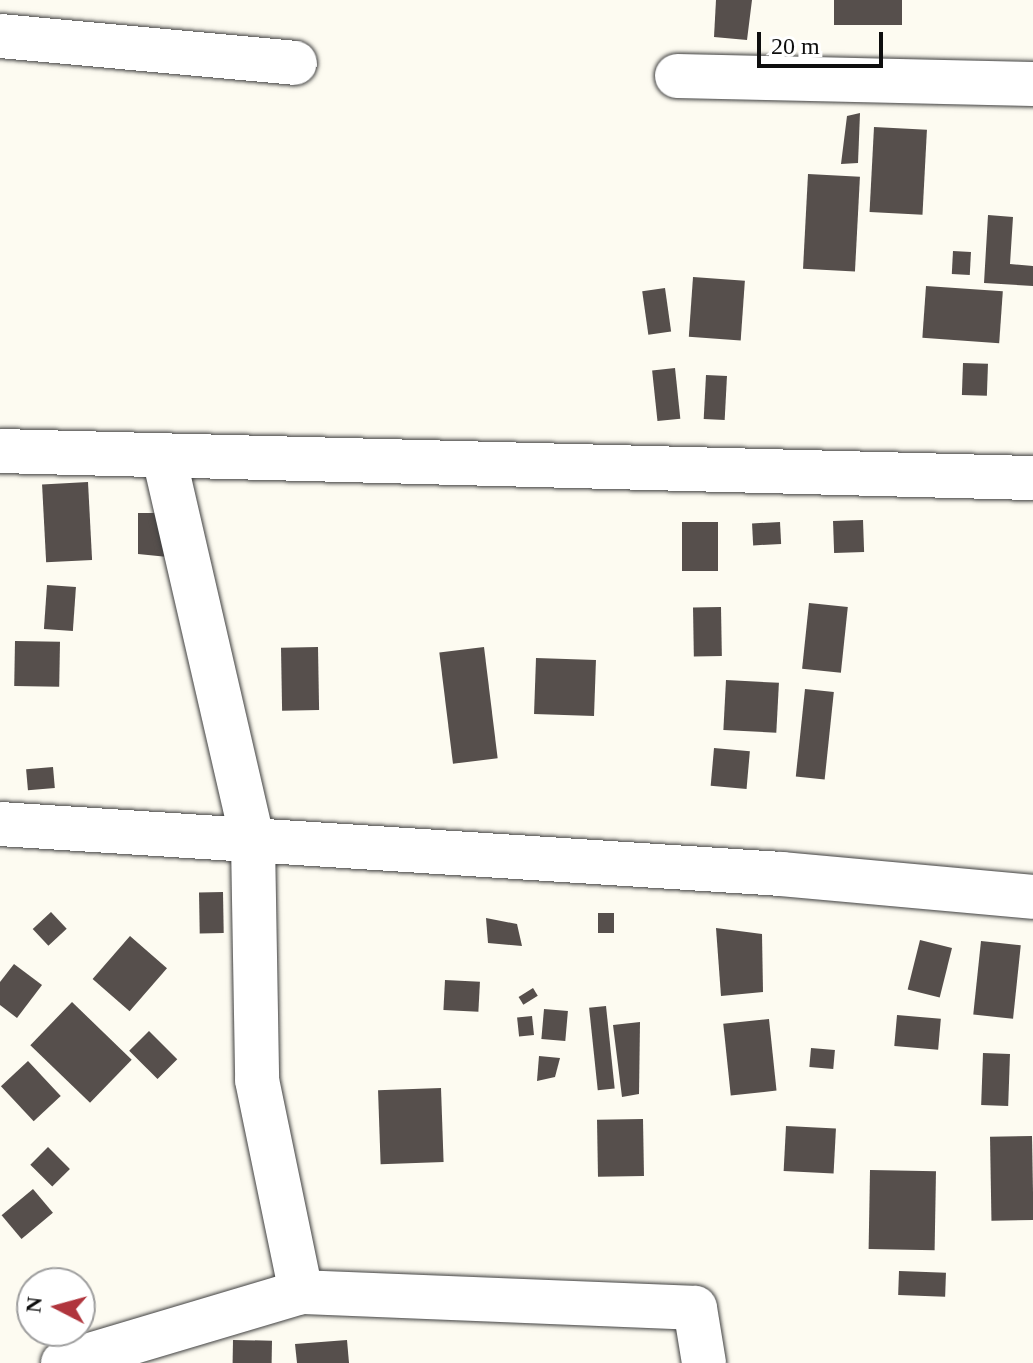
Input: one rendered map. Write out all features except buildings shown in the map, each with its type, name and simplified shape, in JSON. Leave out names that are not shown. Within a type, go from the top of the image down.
[{"type":"street","points":[[0,36],[295,63]]},
{"type":"street","points":[[677,76],[1033,84]]},
{"type":"street","points":[[0,451],[1033,478]]},
{"type":"street","points":[[164,457],[253,842],[257,1080],[301,1292]]},
{"type":"street","points":[[0,824],[781,874],[1033,897]]},
{"type":"street","points":[[63,1363],[301,1292],[695,1308],[704,1363]]}]
